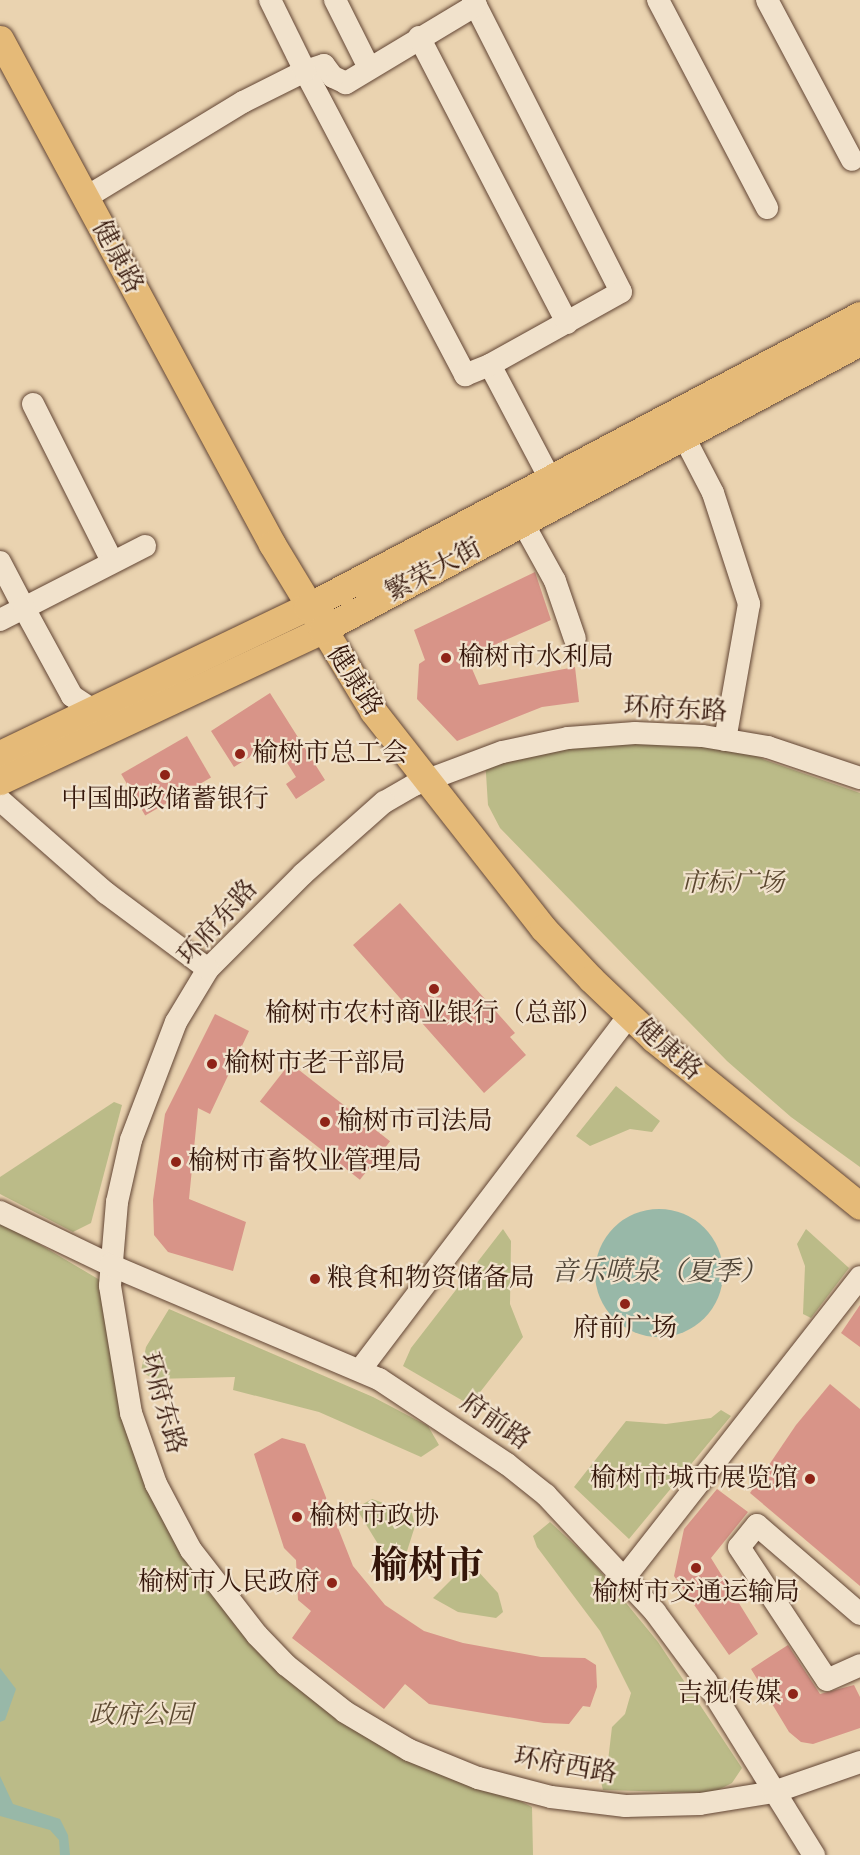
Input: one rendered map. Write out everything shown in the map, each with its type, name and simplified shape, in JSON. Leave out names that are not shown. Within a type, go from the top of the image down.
[{"type":"main road","name":"健康路","points":[[0,39],[86,198],[300,610]]},
{"type":"main road","name":"健康路","points":[[0,73],[314,634],[373,711],[420,783],[538,938],[621,1026],[827,1202],[860,1223]]},
{"type":"main road","name":"繁荣大街","points":[[0,754],[300,610],[860,315]]},
{"type":"main road","name":"繁荣大街","points":[[0,781],[314,634],[860,342]]},
{"type":"main road","name":"健康路","points":[[420,783],[543,928],[599,986],[662,1046],[860,1206]]},
{"type":"street","points":[[86,198],[243,102],[305,71],[324,65],[333,77],[346,83],[474,2],[621,292],[490,365],[465,375],[305,71],[270,0]]},
{"type":"street","points":[[335,0],[369,68]]},
{"type":"street","points":[[658,0],[767,208]]},
{"type":"street","points":[[767,0],[852,160]]},
{"type":"street","points":[[419,38],[567,323]]},
{"type":"street","points":[[490,365],[550,479]]},
{"type":"street","points":[[33,404],[112,561]]},
{"type":"street","points":[[684,437],[713,493],[749,604],[725,740]]},
{"type":"street","points":[[523,523],[555,581],[575,639]]},
{"type":"street","points":[[0,620],[145,546]]},
{"type":"street","points":[[0,562],[72,696],[93,710]]},
{"type":"street","name":"环府东路","points":[[286,1665],[234,1611],[208,1575],[156,1484],[130,1413],[120,1361],[110,1265],[117,1202],[140,1109],[176,1022],[208,969],[356,826],[420,783],[502,752],[568,738],[635,733],[725,740],[768,747],[860,778]]},
{"type":"street","points":[[0,800],[106,893],[208,969]]},
{"type":"street","points":[[360,1370],[621,1026]]},
{"type":"street","name":"府前路","points":[[0,1212],[110,1265],[360,1370],[507,1464],[546,1496],[625,1577],[706,1681],[814,1855]]},
{"type":"street","points":[[625,1577],[860,1278]]},
{"type":"street","points":[[858,1671],[827,1680],[739,1547],[757,1525],[860,1614]]},
{"type":"street","name":"环府西路","points":[[286,1665],[345,1712],[409,1750],[478,1778],[529,1792],[625,1806],[700,1804],[774,1792],[860,1762]]},
{"type":"green space","name":"市标广场","points":[[725,740],[765,760],[860,793],[860,1167],[791,1117],[727,1061],[500,828],[488,805],[485,758],[538,745]]},
{"type":"green space","points":[[616,1086],[660,1121],[652,1132],[630,1129],[590,1146],[576,1136]]},
{"type":"green space","points":[[114,1102],[122,1105],[91,1223],[73,1232],[0,1194],[0,1177]]},
{"type":"green space","name":"政府公园","points":[[0,1221],[110,1286],[141,1444],[233,1609],[366,1724],[532,1807],[533,1855],[0,1855]]},
{"type":"green space","points":[[503,1229],[511,1241],[510,1304],[523,1337],[470,1405],[403,1366],[411,1348]]},
{"type":"green space","points":[[806,1229],[849,1268],[811,1318],[803,1314],[805,1266],[797,1244]]},
{"type":"green space","points":[[169,1309],[373,1397],[428,1426],[439,1445],[421,1457],[319,1412],[233,1390],[235,1377],[153,1379],[141,1371],[146,1347]]},
{"type":"green space","points":[[721,1410],[731,1416],[629,1539],[574,1487],[626,1421],[666,1424],[711,1418]]},
{"type":"green space","points":[[372,1499],[412,1513],[415,1526],[401,1570],[381,1549],[356,1508]]},
{"type":"green space","points":[[550,1522],[590,1559],[658,1642],[742,1768],[732,1783],[712,1793],[603,1790],[599,1774],[608,1761],[612,1727],[625,1714],[631,1693],[600,1631],[537,1547],[533,1536]]},
{"type":"green space","points":[[463,1568],[476,1569],[498,1593],[503,1612],[496,1618],[458,1612],[433,1598]]},
{"type":"water","name":"音乐喷泉（夏季）","points":[[659,1209],[684,1214],[704,1228],[718,1248],[723,1273],[718,1298],[704,1318],[684,1332],[659,1337],[634,1332],[614,1318],[600,1298],[595,1273],[600,1248],[614,1228],[634,1214]]},
{"type":"water","points":[[0,1668],[16,1689],[5,1720],[0,1722]]},
{"type":"water","points":[[0,1776],[13,1804],[60,1819],[68,1835],[70,1855],[60,1855],[59,1840],[50,1830],[0,1816]]},
{"type":"building","name":"榆树市水利局","points":[[535,572],[551,620],[467,657],[479,685],[575,667],[579,702],[542,707],[457,741],[417,699],[419,664],[425,660],[414,630]]},
{"type":"building","name":"榆树市总工会","points":[[270,693],[325,780],[296,799],[286,784],[296,777],[274,742],[234,767],[211,731]]},
{"type":"building","name":"中国邮政储蓄银行","points":[[187,736],[211,778],[145,816],[121,774]]},
{"type":"building","name":"榆树市农村商业银行（总部）","points":[[400,903],[515,1033],[510,1037],[526,1055],[484,1093],[353,945]]},
{"type":"building","name":"榆树市畜牧业管理局","points":[[215,1014],[249,1031],[210,1114],[198,1108],[189,1199],[246,1222],[233,1271],[168,1252],[154,1235],[153,1200],[165,1114]]},
{"type":"building","name":"榆树市司法局","points":[[290,1063],[390,1141],[360,1180],[260,1102]]},
{"type":"building","points":[[860,1305],[860,1347],[841,1333]]},
{"type":"building","name":"榆树市城市展览馆","points":[[830,1384],[860,1409],[860,1586],[750,1493],[796,1425]]},
{"type":"building","name":"榆树市人民政府","points":[[282,1438],[305,1444],[353,1566],[385,1605],[424,1631],[463,1643],[541,1657],[585,1658],[596,1665],[597,1687],[590,1707],[583,1706],[569,1724],[544,1723],[429,1704],[405,1684],[384,1709],[292,1638],[311,1611],[298,1600],[296,1560],[284,1548],[254,1454]]},
{"type":"building","name":"榆树市交通运输局","points":[[717,1489],[748,1512],[711,1558],[758,1634],[729,1655],[674,1576],[684,1529]]},
{"type":"building","name":"吉视传媒","points":[[788,1645],[820,1694],[854,1685],[860,1697],[860,1728],[813,1744],[801,1742],[789,1732],[751,1669]]},
{"type":"place","name":"榆树市水利局","points":[[446,658]]},
{"type":"place","name":"榆树市总工会","points":[[240,754]]},
{"type":"place","name":"中国邮政储蓄银行","points":[[165,775]]},
{"type":"place","name":"榆树市农村商业银行（总部）","points":[[434,989]]},
{"type":"place","name":"榆树市老干部局","points":[[212,1064]]},
{"type":"place","name":"榆树市司法局","points":[[325,1122]]},
{"type":"place","name":"榆树市畜牧业管理局","points":[[176,1162]]},
{"type":"place","name":"粮食和物资储备局","points":[[315,1279]]},
{"type":"place","name":"府前广场","points":[[625,1304]]},
{"type":"place","name":"榆树市城市展览馆","points":[[810,1479]]},
{"type":"place","name":"榆树市政协","points":[[297,1517]]},
{"type":"place","name":"榆树市交通运输局","points":[[696,1568]]},
{"type":"place","name":"榆树市人民政府","points":[[332,1583]]},
{"type":"place","name":"吉视传媒","points":[[793,1694]]},
{"type":"district","name":"榆树市","points":[[427,1567]]}]
